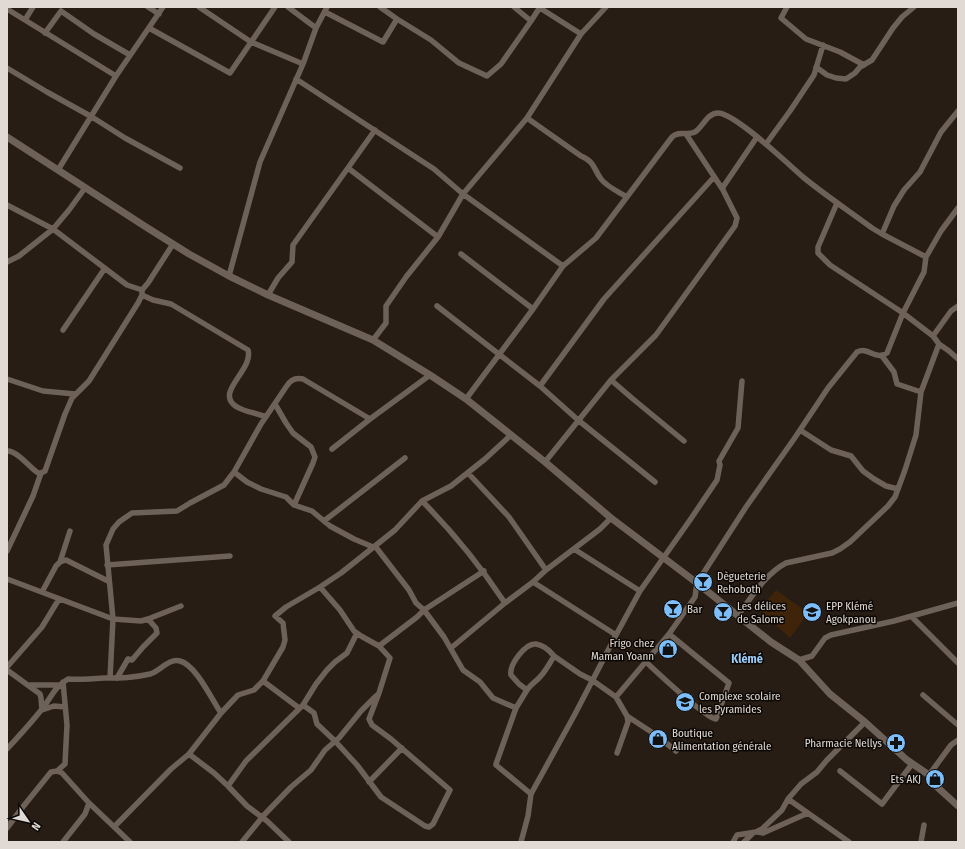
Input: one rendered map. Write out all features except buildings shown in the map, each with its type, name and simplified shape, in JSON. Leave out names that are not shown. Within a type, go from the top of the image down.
[{"type":"street","points":[[24,20],[33,7]]},
{"type":"street","points":[[148,7],[159,14]]},
{"type":"street","points":[[58,170],[116,76],[163,7]]},
{"type":"street","points":[[199,7],[251,42],[303,64]]},
{"type":"street","points":[[149,28],[230,73],[275,7]]},
{"type":"street","points":[[288,7],[316,28]]},
{"type":"street","points":[[380,7],[397,20],[431,40],[459,63],[487,76],[501,64],[540,8],[581,34]]},
{"type":"street","points":[[514,7],[531,21]]},
{"type":"street","points":[[372,340],[386,323],[386,306],[406,277],[438,237],[463,194],[527,118],[581,34],[606,7]]},
{"type":"street","points":[[787,7],[781,18],[806,39],[840,52],[864,65]]},
{"type":"street","points":[[816,67],[827,75],[846,79],[872,60],[893,28],[902,17],[914,7]]},
{"type":"street","points":[[7,9],[116,76]]},
{"type":"street","points":[[229,276],[260,162],[303,64],[316,28],[326,9],[383,42],[397,20]]},
{"type":"street","points":[[45,33],[61,11],[94,34],[130,55]]},
{"type":"street","points":[[766,144],[814,75],[823,45]]},
{"type":"street","points":[[7,68],[47,92],[92,116],[125,138],[180,168]]},
{"type":"street","points":[[296,79],[434,168],[463,194],[562,266]]},
{"type":"street","points":[[882,234],[894,206],[904,190],[920,172],[941,132],[958,111]]},
{"type":"street","points":[[466,399],[533,309],[562,266],[596,238],[672,137],[678,133],[686,134],[696,131],[711,115],[716,113],[720,113],[733,119],[766,144],[803,177],[882,234],[926,257]]},
{"type":"street","points":[[527,118],[589,160],[606,184],[627,197]]},
{"type":"street","points":[[268,295],[278,278],[292,262],[294,245],[375,130]]},
{"type":"street","points":[[545,462],[612,380],[656,335],[735,226],[737,218],[723,190],[686,134]]},
{"type":"street","points":[[7,137],[174,244],[229,276],[268,295],[372,340],[466,399],[545,462],[611,518],[697,583],[770,642],[799,660],[830,694],[865,722],[912,764],[928,775],[936,786],[958,806]]},
{"type":"street","points":[[723,190],[724,184],[757,137]]},
{"type":"street","points":[[348,168],[438,237]]},
{"type":"street","points":[[540,386],[604,299],[714,177]]},
{"type":"street","points":[[7,262],[19,256],[52,229],[86,188]]},
{"type":"street","points":[[837,203],[818,247],[818,253],[830,265],[903,313],[958,358]]},
{"type":"street","points":[[7,205],[52,229],[127,285],[142,292],[153,300],[171,304],[246,349],[248,351],[248,358],[243,370],[230,390],[229,399],[233,404],[240,408],[266,417]]},
{"type":"street","points":[[616,697],[669,634],[695,597],[697,583],[746,507],[828,388],[857,352],[862,350],[882,356],[887,352],[903,313],[924,272],[926,257],[941,231],[958,208]]},
{"type":"street","points":[[7,551],[33,496],[41,473],[47,468],[65,414],[75,394],[90,381],[142,292],[174,244]]},
{"type":"street","points":[[461,254],[533,309]]},
{"type":"street","points":[[63,330],[104,268]]},
{"type":"street","points":[[437,306],[540,386],[578,420],[655,482]]},
{"type":"street","points":[[933,336],[951,311],[958,306]]},
{"type":"street","points":[[738,615],[766,579],[779,567],[832,553],[840,549],[850,542],[888,506],[895,497],[916,435],[921,392],[939,344]]},
{"type":"street","points":[[882,356],[894,372],[897,384],[921,392]]},
{"type":"street","points":[[332,449],[430,375]]},
{"type":"street","points":[[110,678],[113,619],[112,598],[108,581],[106,545],[113,529],[125,517],[132,513],[177,512],[190,503],[224,485],[234,472],[266,417],[290,380],[298,378],[303,379],[370,419]]},
{"type":"street","points":[[7,379],[43,391],[75,394]]},
{"type":"street","points":[[612,380],[684,441]]},
{"type":"street","points":[[522,842],[531,794],[616,635],[640,591],[717,480],[720,465],[719,461],[738,428],[742,381]]},
{"type":"street","points":[[275,404],[293,433],[311,447],[315,457],[314,463],[294,505]]},
{"type":"street","points":[[800,430],[831,450],[851,456],[868,475],[879,483],[898,489]]},
{"type":"street","points":[[114,827],[170,769],[189,754],[221,713],[238,696],[254,690],[263,681],[283,647],[283,623],[275,616],[286,607],[320,588],[395,530],[422,501],[451,486],[511,436]]},
{"type":"street","points":[[7,451],[13,452],[34,470],[41,473]]},
{"type":"street","points":[[324,520],[405,458]]},
{"type":"street","points":[[234,472],[247,482],[261,489],[286,497],[294,505],[312,511],[330,526],[354,539],[374,546],[408,590],[416,603],[424,610],[451,648],[463,670],[480,682],[493,698],[516,708]]},
{"type":"street","points":[[468,473],[510,517],[546,570]]},
{"type":"street","points":[[422,501],[444,523],[484,572],[506,603]]},
{"type":"street","points":[[451,648],[546,570],[600,529],[611,518]]},
{"type":"street","points":[[42,592],[56,566],[60,562],[70,531]]},
{"type":"street","points":[[574,549],[640,591]]},
{"type":"street","points":[[107,566],[230,556]]},
{"type":"street","points":[[60,562],[66,560],[69,561],[108,581]]},
{"type":"street","points":[[379,646],[424,610],[484,572]]},
{"type":"street","points":[[7,580],[113,619],[141,621],[181,606]]},
{"type":"street","points":[[533,582],[616,635]]},
{"type":"street","points":[[263,681],[301,707],[314,713],[318,726],[335,741],[357,765],[377,792],[386,800],[425,826],[431,826],[450,790],[370,722],[369,716],[379,694],[390,658],[379,646],[357,633],[348,623],[340,610],[320,588]]},
{"type":"street","points":[[42,710],[40,694],[7,668],[42,627],[59,599]]},
{"type":"street","points":[[799,660],[812,656],[825,638],[831,635],[861,630],[958,603]]},
{"type":"street","points":[[912,617],[958,662]]},
{"type":"street","points":[[117,678],[128,659],[132,660],[157,633],[156,628],[148,619]]},
{"type":"street","points":[[228,786],[246,761],[290,719],[301,707],[316,684],[328,670],[335,662],[347,653],[357,633]]},
{"type":"street","points":[[646,662],[702,711],[713,719],[716,719],[729,684],[669,634]]},
{"type":"street","points":[[527,690],[511,676],[511,669],[516,658],[535,644],[540,645],[580,674],[592,680],[616,697],[628,716],[656,734],[676,751]]},
{"type":"street","points":[[531,794],[496,766],[516,708],[533,682],[543,674],[554,656]]},
{"type":"street","points":[[7,749],[42,710],[54,690],[68,679],[136,678],[154,673],[171,661],[176,660],[181,661],[192,668],[221,713]]},
{"type":"street","points":[[29,685],[61,684]]},
{"type":"street","points":[[7,828],[51,772],[57,771],[65,764],[67,744],[65,706],[61,684]]},
{"type":"street","points":[[242,842],[262,817],[311,770],[325,750],[348,729],[361,711],[379,694]]},
{"type":"street","points":[[923,695],[958,725]]},
{"type":"street","points":[[42,710],[54,706],[65,706]]},
{"type":"street","points":[[617,753],[628,722],[628,716]]},
{"type":"street","points":[[734,842],[737,835],[762,829],[778,814],[801,784],[817,772],[865,722]]},
{"type":"street","points":[[928,775],[951,745],[958,740]]},
{"type":"street","points":[[369,782],[402,748]]},
{"type":"street","points":[[189,754],[214,773],[247,806],[262,817],[289,842]]},
{"type":"street","points":[[840,771],[882,804],[912,764]]},
{"type":"street","points":[[57,771],[62,773],[89,803],[130,842]]},
{"type":"street","points":[[788,799],[849,842]]},
{"type":"street","points":[[63,842],[85,814],[89,803]]},
{"type":"street","points":[[754,832],[763,833],[808,813]]},
{"type":"street","points":[[921,842],[924,825]]},
{"type":"street","points":[[744,842],[754,832]]},
{"type":"shaded area","points":[[776,590],[808,613],[790,638],[759,610]]},
{"type":"place","name":"Dègueterie Rehoboth","points":[[703,582]]},
{"type":"place","name":"Bar","points":[[673,609]]},
{"type":"place","name":"Les délices de Salome","points":[[723,612]]},
{"type":"place","name":"EPP Klémé Agokpanou","points":[[812,612]]},
{"type":"place","name":"Frigo chez Maman Yoann","points":[[668,649]]},
{"type":"place","name":"Complexe scolaire les Pyramides","points":[[685,702]]},
{"type":"place","name":"Boutique Alimentation générale","points":[[658,739]]},
{"type":"place","name":"Pharmacie Nellys","points":[[896,743]]},
{"type":"place","name":"Ets AKJ","points":[[935,779]]},
{"type":"district","name":"Klémé","points":[[747,659]]}]
